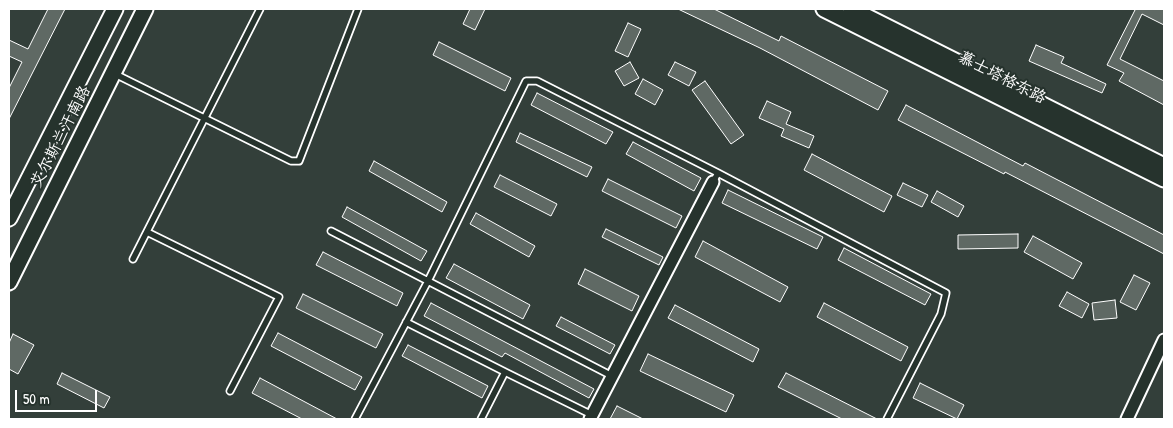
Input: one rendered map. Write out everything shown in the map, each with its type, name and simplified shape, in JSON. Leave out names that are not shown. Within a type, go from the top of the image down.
[{"type":"main road","name":"艾尔斯兰汗南路","points":[[9,218],[115,9]]},
{"type":"main road","name":"艾尔斯兰汗南路","points":[[9,282],[145,9]]},
{"type":"main road","name":"慕士塔格东路","points":[[824,9],[1164,179]]},
{"type":"main road","name":"慕士塔格东路","points":[[851,9],[1164,166]]},
{"type":"street","points":[[591,417],[716,177]]},
{"type":"street","points":[[1127,419],[1164,340]]},
{"type":"lane","points":[[133,259],[260,9]]},
{"type":"lane","points":[[113,73],[290,161],[299,161],[358,9]]},
{"type":"lane","points":[[356,419],[428,280],[526,81],[537,81],[716,177],[946,293],[941,314],[887,419]]},
{"type":"lane","points":[[331,231],[612,376]]},
{"type":"lane","points":[[147,232],[280,297],[230,391]]},
{"type":"lane","points":[[406,322],[591,417]]},
{"type":"lane","points":[[481,419],[505,372]]},
{"type":"building","points":[[48,9],[65,9],[9,119],[9,88],[22,62],[9,56],[9,40],[28,49]]},
{"type":"building","points":[[470,9],[485,9],[475,30],[463,24]]},
{"type":"building","points":[[678,9],[714,9],[779,41],[781,36],[888,91],[878,110],[760,48]]},
{"type":"building","points":[[1132,9],[1164,9],[1164,25],[1142,14],[1120,59],[1164,81],[1164,105],[1119,81],[1124,73],[1107,65],[1135,10]]},
{"type":"building","points":[[628,23],[641,29],[628,57],[615,51]]},
{"type":"building","points":[[439,42],[511,78],[505,91],[433,55]]},
{"type":"building","points":[[1036,45],[1064,57],[1061,63],[1106,84],[1102,93],[1029,61]]},
{"type":"building","points":[[630,62],[639,78],[624,86],[615,71]]},
{"type":"building","points":[[675,62],[696,72],[689,86],[668,75]]},
{"type":"building","points":[[643,79],[663,90],[655,105],[635,94]]},
{"type":"building","points":[[705,81],[744,135],[731,144],[692,90]]},
{"type":"building","points":[[537,93],[613,132],[606,144],[531,105]]},
{"type":"building","points":[[767,101],[791,112],[786,124],[814,136],[809,148],[781,136],[784,129],[759,118]]},
{"type":"building","points":[[906,105],[1023,166],[1025,163],[1164,235],[1164,254],[1005,172],[1004,174],[898,120]]},
{"type":"building","points":[[520,133],[592,167],[587,177],[516,142]]},
{"type":"building","points":[[633,142],[701,178],[694,191],[626,154]]},
{"type":"building","points":[[812,154],[892,196],[884,212],[804,170]]},
{"type":"building","points":[[374,161],[447,202],[442,212],[369,171]]},
{"type":"building","points":[[500,175],[557,204],[551,216],[494,187]]},
{"type":"building","points":[[608,179],[682,216],[676,228],[602,191]]},
{"type":"building","points":[[903,183],[928,195],[922,207],[897,195]]},
{"type":"building","points":[[728,190],[823,237],[817,249],[722,203]]},
{"type":"building","points":[[937,191],[964,206],[958,217],[931,202]]},
{"type":"building","points":[[347,207],[427,251],[421,261],[342,217]]},
{"type":"building","points":[[476,213],[535,246],[529,257],[470,224]]},
{"type":"building","points":[[606,229],[663,257],[659,265],[602,237]]},
{"type":"building","points":[[1018,234],[1018,248],[958,249],[958,235]]},
{"type":"building","points":[[1033,236],[1082,263],[1073,279],[1024,252]]},
{"type":"building","points":[[703,241],[788,287],[780,302],[695,257]]},
{"type":"building","points":[[844,248],[931,294],[925,305],[838,260]]},
{"type":"building","points":[[323,252],[403,293],[397,306],[316,265]]},
{"type":"building","points":[[454,264],[530,305],[523,319],[446,278]]},
{"type":"building","points":[[585,269],[639,296],[632,311],[578,284]]},
{"type":"building","points":[[1134,275],[1150,283],[1136,310],[1120,302]]},
{"type":"building","points":[[1067,292],[1089,304],[1082,318],[1059,306]]},
{"type":"building","points":[[303,294],[383,334],[376,348],[296,308]]},
{"type":"building","points":[[1115,300],[1117,318],[1094,320],[1092,303]]},
{"type":"building","points":[[431,303],[594,389],[589,398],[505,353],[502,357],[424,316]]},
{"type":"building","points":[[824,303],[908,347],[901,361],[817,317]]},
{"type":"building","points":[[675,305],[759,349],[753,362],[668,318]]},
{"type":"building","points":[[561,317],[615,345],[610,354],[556,326]]},
{"type":"building","points":[[278,333],[362,377],[355,390],[271,346]]},
{"type":"building","points":[[13,334],[34,345],[18,374],[9,369],[9,343]]},
{"type":"building","points":[[408,345],[488,386],[482,398],[402,356]]},
{"type":"building","points":[[648,354],[734,395],[726,412],[640,371]]},
{"type":"building","points":[[62,373],[110,397],[104,408],[57,384]]},
{"type":"building","points":[[786,373],[877,419],[842,419],[778,387]]},
{"type":"building","points":[[260,378],[337,419],[302,419],[252,393]]},
{"type":"building","points":[[920,383],[964,405],[957,419],[913,398]]},
{"type":"building","points":[[617,406],[643,419],[610,419]]}]
